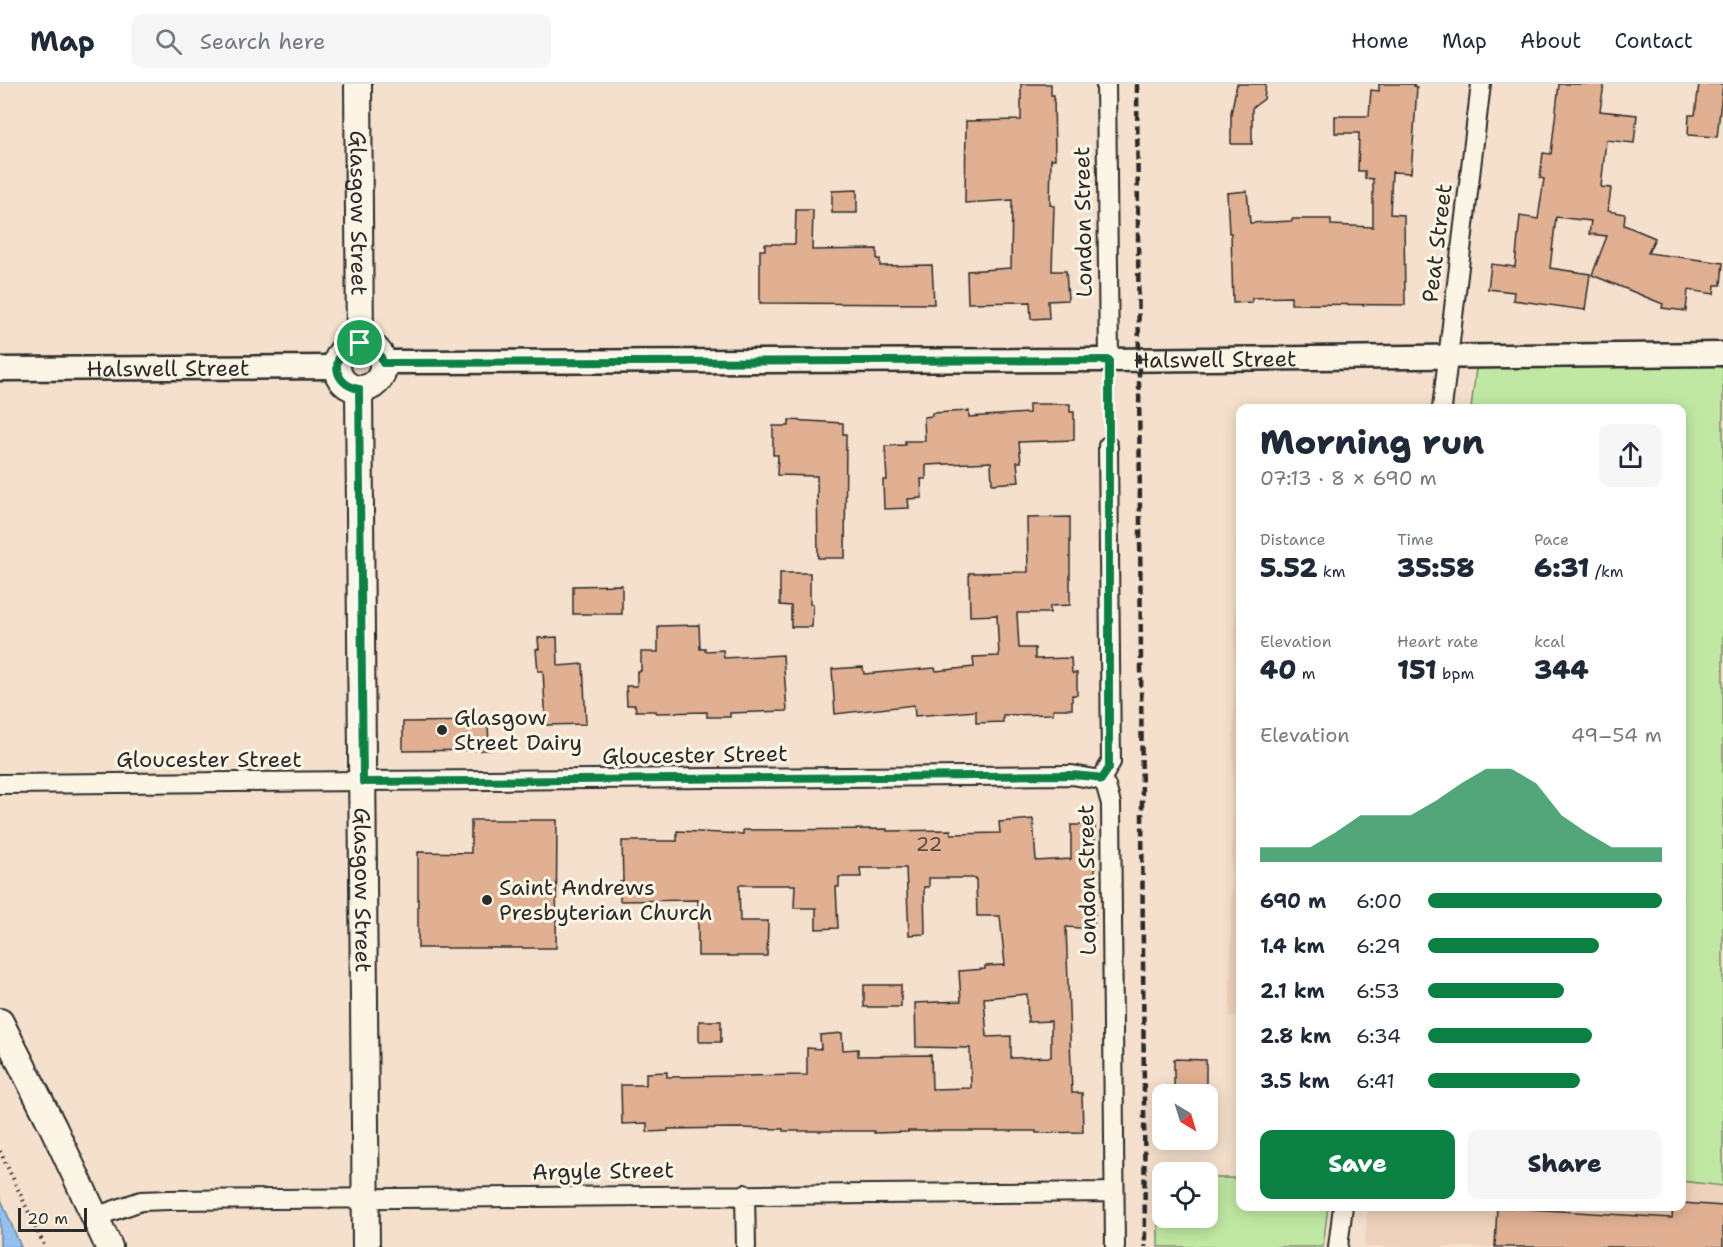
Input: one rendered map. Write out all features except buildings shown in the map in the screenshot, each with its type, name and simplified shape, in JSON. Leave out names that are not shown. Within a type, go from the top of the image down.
[{"type":"main road","name":"Glasgow Street","points":[[358,84],[360,343]]},
{"type":"main road","points":[[360,343],[366,343],[378,350],[383,363],[380,378],[368,388],[359,389],[346,384],[338,374],[337,367],[341,353],[352,344],[360,343]]},
{"type":"main road","name":"Glasgow Street","points":[[359,389],[366,1247]]},
{"type":"main road","points":[[0,1022],[53,1127],[109,1247]]},
{"type":"street","name":"London Street","points":[[1106,84],[1109,360]]},
{"type":"street","name":"Peat Street","points":[[1442,404],[1481,84]]},
{"type":"street","name":"Halswell Street","points":[[383,363],[1109,360],[1723,354]]},
{"type":"street","name":"Halswell Street","points":[[0,369],[337,367]]},
{"type":"street","name":"London Street","points":[[1108,446],[1111,762],[1101,780],[1106,786],[1111,804],[1115,1247]]},
{"type":"street","name":"Gloucester Street","points":[[0,784],[1060,775],[1081,775],[1101,780]]},
{"type":"street","name":"Argyle Street","points":[[95,1217],[141,1201],[1114,1192]]},
{"type":"street","points":[[746,1194],[746,1247]]},
{"type":"street","points":[[1338,1247],[1342,1211]]},
{"type":"path","points":[[1108,446],[1109,360]]},
{"type":"path","points":[[0,1151],[45,1247]]},
{"type":"shaded area","points":[[1236,540],[1236,1016],[1230,1017]]},
{"type":"shaded area","points":[[1686,1181],[1723,1186],[1723,1247],[1364,1247],[1368,1211],[1686,1211]]},
{"type":"green space","points":[[1723,360],[1723,1186],[1686,1181],[1686,404],[1472,404],[1477,361]]},
{"type":"green space","points":[[1218,1178],[1236,1178],[1236,1211],[1327,1211],[1323,1247],[1158,1247],[1158,1228],[1218,1228]]},
{"type":"water","points":[[0,1197],[21,1247],[0,1247]]},
{"type":"railway","points":[[1137,84],[1145,1247]]},
{"type":"place","name":"Glasgow Street Dairy","points":[[442,730]]},
{"type":"place","name":"Saint Andrews Presbyterian Church","points":[[487,900]]},
{"type":"route","points":[[360,343],[366,343],[378,350],[383,363],[1109,360],[1111,762],[1106,774],[1101,780],[1095,777],[1072,775],[363,782],[359,389],[353,388],[342,380],[337,367],[341,353],[346,347],[360,343]]}]
